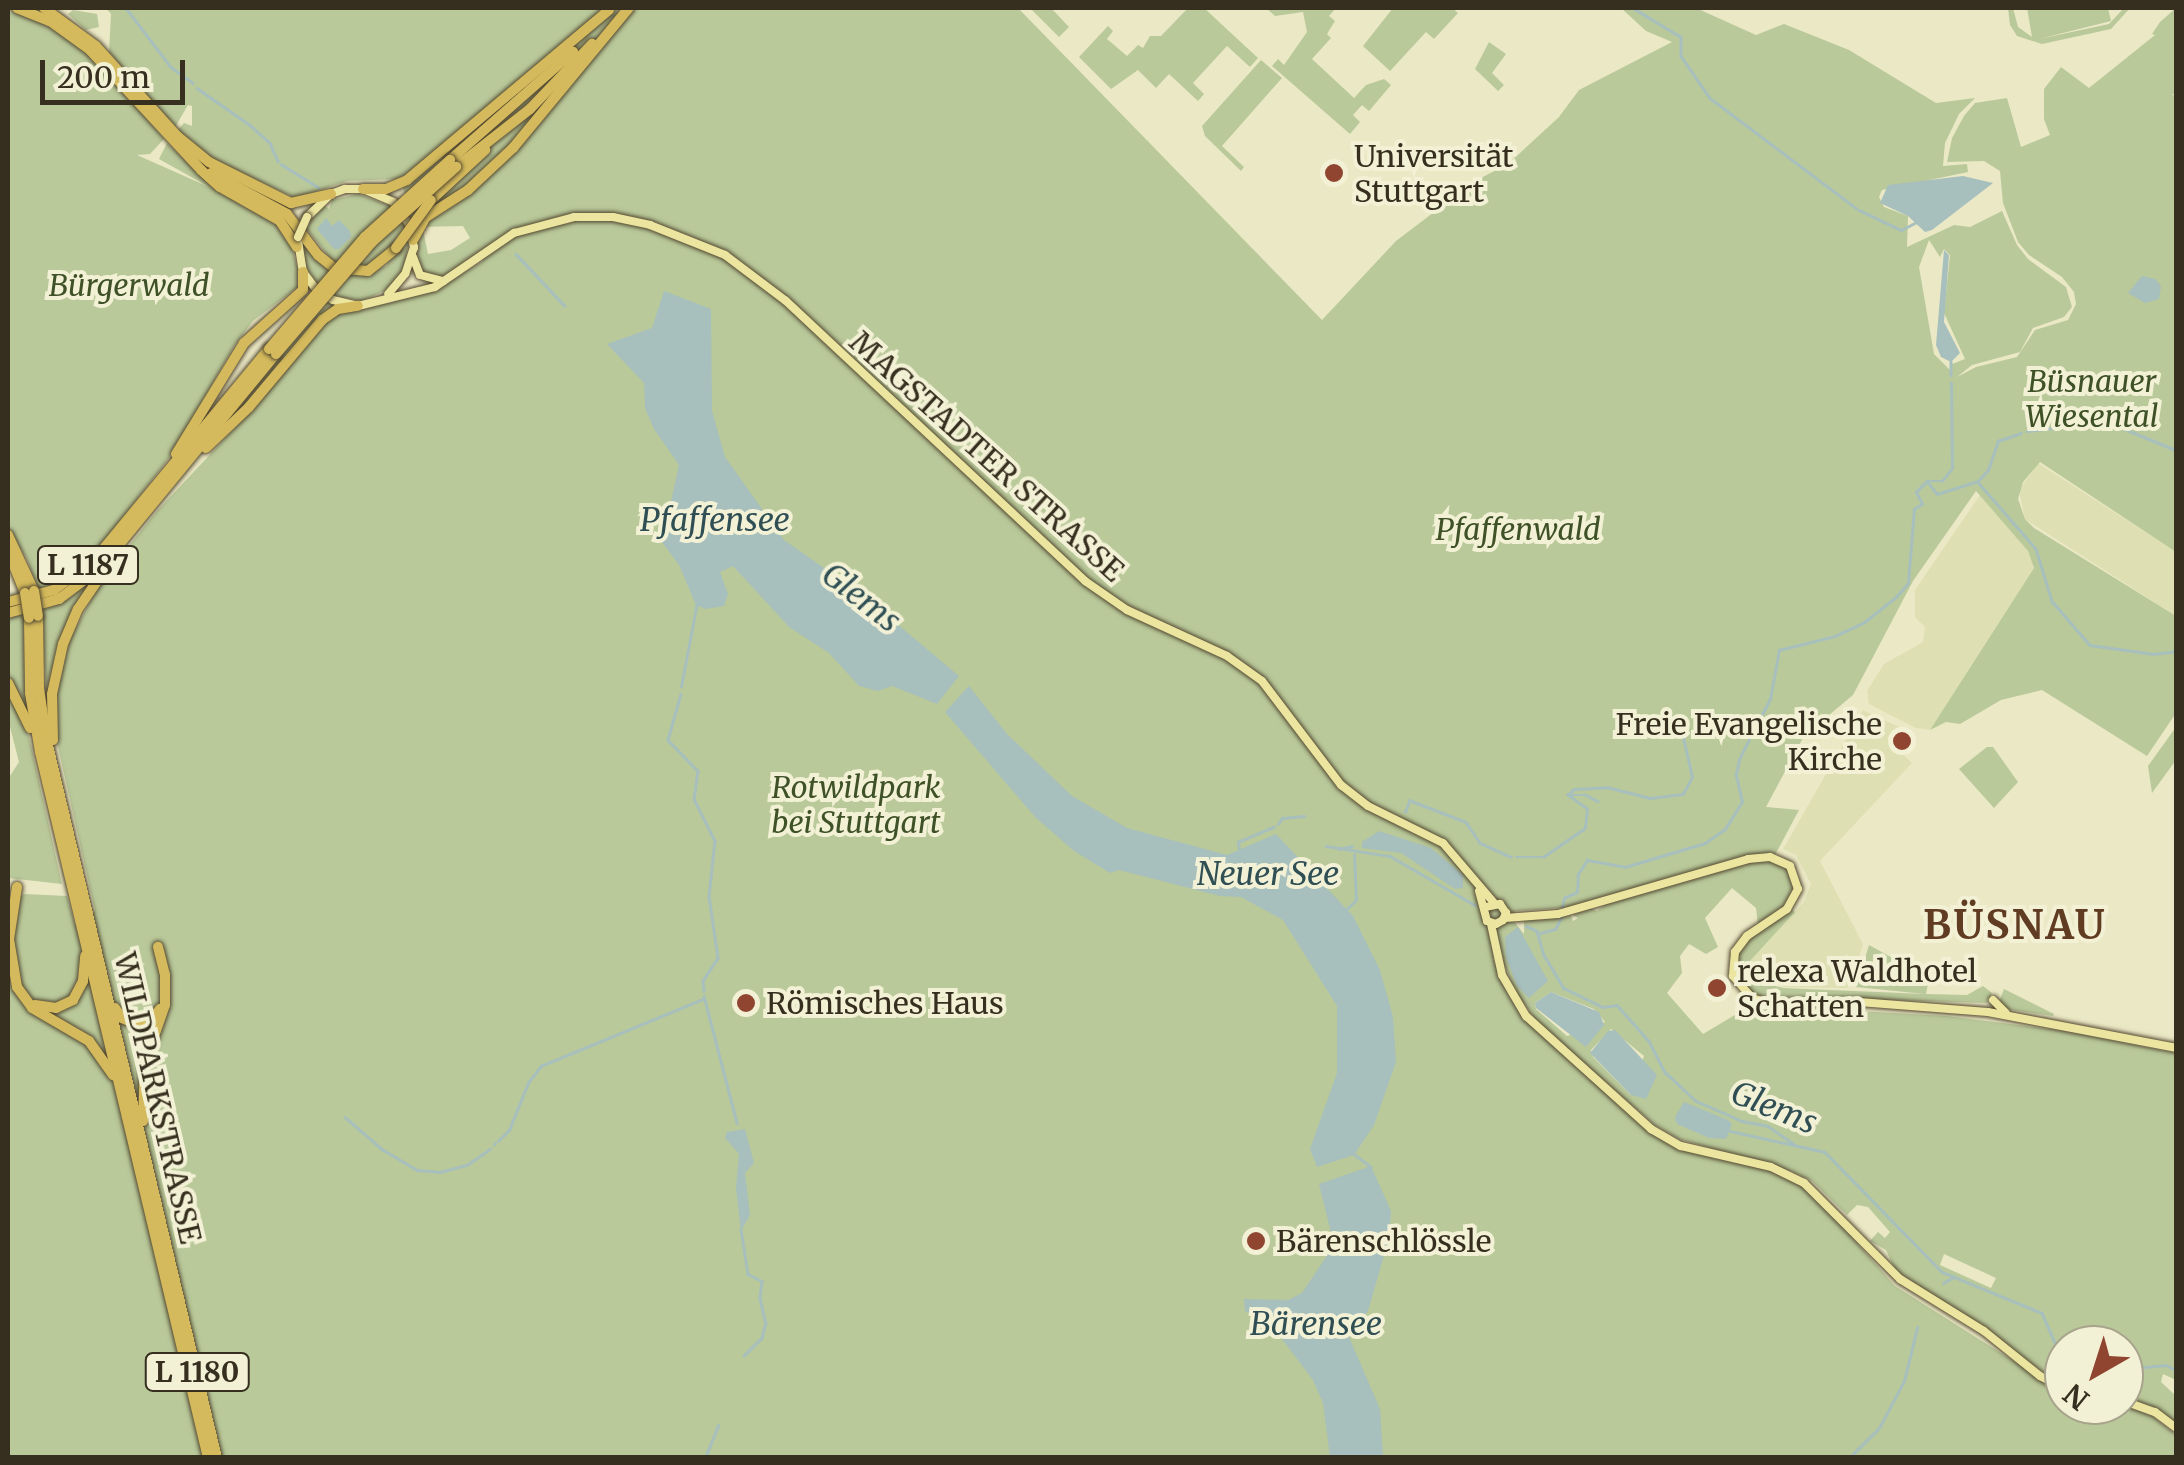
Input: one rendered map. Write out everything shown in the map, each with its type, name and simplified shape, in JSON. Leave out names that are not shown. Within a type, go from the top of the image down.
[{"type":"highway","points":[[17,8],[50,21],[90,50],[217,185],[280,220],[298,242]]},
{"type":"highway","points":[[44,8],[106,56],[177,136],[209,162],[291,203],[331,194]]},
{"type":"highway","points":[[190,158],[287,214],[321,258],[334,268],[368,271],[396,248],[431,200],[562,77],[626,8]]},
{"type":"highway","points":[[413,240],[426,217],[468,190],[513,148],[626,8]]},
{"type":"highway","points":[[148,497],[372,242],[532,92],[610,9]]},
{"type":"highway","points":[[363,189],[386,189],[408,180],[610,9]]},
{"type":"highway","points":[[453,163],[501,133]]},
{"type":"highway","points":[[148,497],[244,343],[300,293],[303,272]]},
{"type":"highway","name":"L 1187","points":[[45,752],[63,644],[78,609],[119,548],[190,462],[249,407],[304,340],[332,312],[358,306]]},
{"type":"highway","points":[[190,462],[273,351]]},
{"type":"highway","name":"L 1187","points":[[8,602],[41,596],[72,580],[148,497]]},
{"type":"highway","name":"L 1180","points":[[8,535],[26,566],[45,752]]},
{"type":"highway","name":"L 1187","points":[[8,612],[37,608],[66,595],[119,548]]},
{"type":"highway","name":"L 1180","points":[[8,550],[29,592]]},
{"type":"highway","name":"L 1180","points":[[8,683],[45,752]]},
{"type":"highway","name":"WILDPARKSTRASSE","points":[[45,752],[82,909],[103,975],[217,1458]]},
{"type":"highway","points":[[17,887],[8,916],[13,975],[25,1000]]},
{"type":"highway","name":"WILDPARKSTRASSE","points":[[82,909],[85,944],[208,1458]]},
{"type":"highway","name":"L 1180","points":[[25,1000],[48,1008],[73,1000],[84,981],[85,944]]},
{"type":"highway","name":"L 1180","points":[[144,1144],[143,1070],[164,999],[158,948]]},
{"type":"highway","points":[[103,975],[116,1012],[133,1024],[150,1021],[164,999]]},
{"type":"highway","name":"L 1180","points":[[25,1000],[88,1041],[120,1083]]},
{"type":"main road","points":[[358,306],[326,297],[303,272],[298,242],[307,217],[331,194],[363,189],[399,208],[413,240],[413,257],[420,275],[448,280]]},
{"type":"main road","name":"MAGSTADTER STRASSE","points":[[382,299],[448,280],[531,227],[574,216],[619,218],[683,236],[737,263],[786,301],[1085,581],[1127,610],[1214,649],[1252,673],[1284,704],[1347,791],[1375,810],[1442,843],[1470,873],[1490,905]]},
{"type":"main road","points":[[382,299],[402,280],[413,257]]},
{"type":"main road","name":"L 1187","points":[[358,306],[382,299]]},
{"type":"main road","points":[[1490,905],[1500,919],[1558,914],[1748,859],[1770,857],[1793,870],[1797,892],[1786,909],[1736,948],[1732,972],[1745,994],[1768,1003],[1859,1002],[2010,1015],[2176,1048]]},
{"type":"main road","name":"L 1187","points":[[1490,905],[1484,916],[1500,919],[1495,945],[1505,982],[1526,1016],[1656,1133],[1681,1146],[1771,1168],[1804,1183],[1900,1279],[1984,1331],[2044,1378]]},
{"type":"main road","points":[[1994,1000],[2010,1015]]},
{"type":"main road","points":[[2144,1408],[2176,1428]]},
{"type":"green space","name":"Bürgerwald","points":[[8,8],[41,22],[84,50],[112,77],[164,139],[150,154],[137,155],[209,187],[159,159],[167,143],[187,162],[279,224],[288,236],[300,276],[299,286],[253,321],[236,343],[168,459],[96,552],[58,583],[39,592],[27,559],[8,528]]},
{"type":"green space","name":"Rotwildpark bei Stuttgart","points":[[106,8],[1018,8],[1322,320],[1396,241],[1475,181],[1508,164],[1559,117],[1579,90],[1672,42],[1646,31],[1621,8],[1696,8],[1756,35],[1784,24],[1849,50],[1936,103],[1975,98],[1959,114],[1945,143],[1943,166],[1967,164],[1968,172],[1882,190],[1879,197],[1884,207],[1908,216],[1907,247],[1954,225],[1970,227],[2002,211],[2017,245],[2028,259],[2066,287],[2072,307],[2064,317],[2033,328],[2020,352],[1972,365],[1957,377],[1976,367],[2017,357],[2035,330],[2068,320],[2076,304],[2074,292],[2062,277],[2029,255],[2018,242],[2003,203],[2000,171],[1984,161],[1947,162],[1952,138],[1964,116],[1975,103],[2007,98],[2021,147],[2050,135],[2044,119],[2044,89],[2061,67],[2089,88],[2155,35],[2152,34],[2160,22],[2176,8],[2176,94],[2172,94],[2176,97],[2176,552],[2040,462],[2023,482],[2018,499],[2025,519],[2034,528],[2176,616],[2176,713],[2147,756],[2042,690],[2001,700],[1960,724],[1946,722],[1930,730],[2034,568],[2028,551],[1976,491],[1913,581],[1853,695],[1804,736],[1766,807],[1799,810],[1775,855],[1746,856],[1573,907],[1515,911],[1513,920],[1524,934],[1524,920],[1571,916],[1573,921],[1578,918],[1573,915],[1590,908],[1597,911],[1606,904],[1749,861],[1773,861],[1789,870],[1794,886],[1783,907],[1758,924],[1756,908],[1732,888],[1705,918],[1718,947],[1706,954],[1689,944],[1680,956],[1682,973],[1667,993],[1703,1034],[1745,1009],[1841,1010],[1947,1016],[2065,1031],[2176,1053],[2176,1380],[2163,1374],[2161,1382],[2176,1396],[2176,1424],[2144,1406],[2144,1325],[2044,1325],[2044,1372],[1895,1270],[1886,1250],[1870,1241],[1878,1232],[1885,1238],[1890,1232],[1868,1207],[1857,1205],[1847,1215],[1812,1181],[1791,1171],[1679,1139],[1655,1125],[1540,1025],[1517,994],[1501,957],[1493,958],[1508,995],[1533,1027],[1656,1136],[1682,1149],[1782,1174],[1809,1189],[1895,1286],[2044,1380],[2044,1425],[2144,1425],[2144,1413],[2176,1435],[2176,1457],[8,1458],[8,943],[19,897],[25,894],[67,896],[75,925],[84,923],[95,910],[56,738],[56,697],[69,641],[102,580],[157,511],[262,399],[332,316],[438,289],[483,261],[480,254],[440,278],[422,272],[416,260],[417,239],[423,230],[428,254],[451,250],[470,238],[463,226],[419,227],[399,179],[347,181],[296,198],[209,158],[177,131],[184,123],[192,126],[192,106],[188,105],[174,129],[109,52],[111,14]],"holes":[[[1929,240],[1940,257],[1944,249],[1950,255],[1944,313],[1965,359],[1952,364],[1951,371],[1934,354],[1919,267]],[[1551,992],[1594,1009],[1605,1022],[1567,1036],[1536,1009],[1535,1003]],[[1611,1029],[1644,1056],[1631,1095],[1593,1057],[1591,1050]],[[1944,1254],[1996,1278],[1991,1288],[1940,1265]]]},
{"type":"green space","points":[[1030,8],[1051,8],[1069,27],[1059,37]]},
{"type":"green space","points":[[1188,8],[1204,8],[1258,58],[1250,67],[1227,46],[1193,83],[1204,94],[1198,101],[1169,74],[1156,88],[1138,70],[1111,89],[1079,57],[1108,26],[1113,31],[1107,39],[1127,56],[1138,45],[1143,48],[1150,36],[1161,36]]},
{"type":"green space","points":[[1266,8],[1336,8],[1329,16],[1335,21],[1327,34],[1331,38],[1312,59],[1354,98],[1366,85],[1384,79],[1391,85],[1369,111],[1362,105],[1353,115],[1360,122],[1350,134],[1272,66],[1278,59],[1284,65],[1307,32],[1303,12],[1275,16]]},
{"type":"green space","points":[[1393,8],[1452,8],[1458,13],[1434,39],[1426,32],[1390,71],[1363,46]]},
{"type":"green space","points":[[2008,8],[2013,8],[2018,27],[2032,37],[2027,8],[2108,8],[2111,21],[2039,39],[2109,24],[2124,8],[2130,8],[2111,29],[2042,44],[2017,36],[2010,25]]},
{"type":"green space","points":[[73,10],[97,14],[99,27],[86,30],[68,14]]},
{"type":"green space","points":[[1489,42],[1506,54],[1492,73],[1504,85],[1498,91],[1475,69]]},
{"type":"green space","points":[[1261,60],[1282,78],[1222,146],[1244,167],[1241,171],[1205,136],[1202,126]]},
{"type":"green space","points":[[358,194],[390,206],[406,227],[390,250],[365,267],[335,264],[306,228],[324,205],[329,209],[332,200]]},
{"type":"green space","points":[[409,237],[404,271],[391,288],[362,301],[334,296],[318,285],[307,268],[301,247],[303,241],[327,269],[361,276],[386,266]]},
{"type":"green space","points":[[326,300],[338,304],[301,337],[265,385],[220,430]]},
{"type":"green space","points":[[2038,463],[2176,552],[2176,616],[2025,519],[2019,490]]},
{"type":"green space","points":[[1980,495],[2028,551],[2034,568],[1930,730],[1916,728],[1869,704],[1867,691],[1884,664],[1923,642],[1925,627],[1915,617],[1915,590]]},
{"type":"green space","points":[[94,578],[77,604],[49,728],[41,609],[71,597]]},
{"type":"green space","points":[[24,614],[29,717],[8,679],[8,616]]},
{"type":"green space","points":[[8,690],[29,737],[62,884],[8,878],[8,779],[19,762],[8,719]]},
{"type":"green space","points":[[1863,710],[1899,727],[1888,740],[1912,763],[1820,861],[1863,944],[1851,984],[1847,988],[1783,987],[1754,979],[1746,975],[1750,961],[1804,902],[1811,884],[1796,855],[1783,849]]},
{"type":"green space","points":[[2176,727],[2176,760],[2152,793],[2148,766]]},
{"type":"green space","points":[[1987,747],[1993,747],[2018,782],[1994,808],[1959,769]]},
{"type":"green space","points":[[1791,909],[1795,912],[1750,961],[1746,975],[1751,979],[1783,988],[1925,994],[1856,987],[1869,945],[1929,978],[1926,994],[1967,995],[1983,986],[1992,993],[1987,1003],[1756,996],[1740,983],[1736,972],[1738,953],[1753,935]]},
{"type":"green space","points":[[2004,989],[2053,1016],[2005,1009],[1999,1002]]},
{"type":"water","points":[[1963,176],[1993,183],[1932,230],[1925,232],[1908,216],[1880,203],[1888,185]]},
{"type":"water","points":[[326,218],[332,226],[339,220],[350,231],[351,237],[339,249],[334,249],[317,229]]},
{"type":"water","points":[[1944,250],[1949,255],[1944,322],[1960,353],[1951,362],[1941,357],[1936,345]]},
{"type":"water","points":[[2142,276],[2155,279],[2161,286],[2159,299],[2145,303],[2128,293]]},
{"type":"water","name":"Pfaffensee","points":[[664,291],[711,309],[712,411],[725,457],[784,540],[860,593],[959,676],[937,704],[892,686],[878,691],[859,686],[829,653],[789,627],[733,566],[720,572],[728,594],[724,606],[705,609],[696,605],[679,565],[662,542],[679,465],[654,429],[645,408],[644,383],[607,344],[652,328]]},
{"type":"water","name":"Neuer See","points":[[969,686],[1007,734],[1072,796],[1127,828],[1227,855],[1276,834],[1353,916],[1380,970],[1393,1017],[1396,1062],[1374,1125],[1354,1155],[1317,1167],[1310,1149],[1337,1073],[1337,1006],[1283,920],[1241,897],[1220,896],[1119,870],[1110,873],[1074,851],[1036,818],[945,712]]},
{"type":"water","points":[[1379,831],[1431,848],[1463,875],[1463,888],[1455,889],[1401,853],[1362,848],[1362,842]]},
{"type":"water","points":[[1518,927],[1548,981],[1529,998],[1517,986],[1506,957],[1505,937]]},
{"type":"water","points":[[1551,992],[1599,1012],[1604,1025],[1586,1047],[1536,1008],[1535,1003]]},
{"type":"water","points":[[1615,1030],[1657,1075],[1646,1099],[1631,1095],[1590,1053],[1608,1031]]},
{"type":"water","points":[[1684,1102],[1728,1120],[1732,1124],[1726,1139],[1709,1138],[1677,1124],[1675,1117]]},
{"type":"water","points":[[745,1129],[754,1163],[745,1173],[750,1215],[741,1231],[736,1188],[739,1154],[725,1138],[727,1132]]},
{"type":"water","name":"Bärensee","points":[[1371,1166],[1391,1211],[1389,1238],[1368,1311],[1349,1337],[1380,1409],[1383,1456],[1330,1457],[1323,1403],[1313,1380],[1270,1323],[1245,1311],[1244,1299],[1288,1300],[1302,1293],[1334,1245],[1319,1184]]},
{"type":"waterway","points":[[126,8],[171,67],[193,83]]},
{"type":"waterway","points":[[1633,8],[1681,37],[1681,56],[1710,98],[1856,208]]},
{"type":"waterway","points":[[197,88],[270,143],[278,161]]},
{"type":"waterway","points":[[281,164],[318,187]]},
{"type":"waterway","points":[[1859,210],[1901,230],[1915,223]]},
{"type":"waterway","points":[[516,254],[565,306]]},
{"type":"waterway","points":[[1951,362],[1951,375]]},
{"type":"waterway","points":[[1930,481],[1942,481],[1952,468],[1951,383]]},
{"type":"waterway","points":[[2027,431],[2107,422],[2176,450]]},
{"type":"waterway","points":[[1562,908],[1564,898],[1577,892],[1578,874],[1587,860],[1625,867],[1705,843],[1725,829],[1742,802],[1736,775],[1739,759],[1770,699],[1779,650],[1835,636],[1863,623],[1896,597],[1908,583],[1914,509],[1922,504],[1916,492],[1927,481],[1937,494],[1978,481],[1988,470],[1998,441],[2021,433]]},
{"type":"waterway","points":[[1978,482],[2036,549],[2052,601],[2090,645],[2153,654],[2176,651]]},
{"type":"waterway","name":"Glems","points":[[681,687],[697,602]]},
{"type":"waterway","name":"Glems","points":[[681,694],[668,740],[698,771],[694,799],[715,841],[709,896],[718,958],[703,981],[704,991]]},
{"type":"waterway","points":[[1516,857],[1543,857],[1585,828],[1587,809],[1568,795],[1574,789],[1607,787],[1650,798],[1683,794],[1692,777],[1683,738],[1687,732]]},
{"type":"waterway","points":[[1570,795],[1586,795],[1598,801]]},
{"type":"waterway","points":[[1409,800],[1466,822],[1480,843],[1511,857]]},
{"type":"waterway","points":[[1405,812],[1408,804]]},
{"type":"waterway","points":[[1278,824],[1282,818],[1304,816]]},
{"type":"waterway","points":[[1239,850],[1238,842],[1274,827]]},
{"type":"waterway","name":"Glems","points":[[1326,846],[1390,856],[1475,905]]},
{"type":"waterway","name":"Glems","points":[[1339,849],[1352,846]]},
{"type":"waterway","points":[[1345,911],[1356,900],[1354,855]]},
{"type":"waterway","points":[[1540,933],[1555,929],[1561,918]]},
{"type":"waterway","name":"Glems","points":[[1526,926],[1537,931],[1544,955],[1564,988],[1603,1007],[1617,1005],[1649,1041],[1665,1072],[1696,1101],[1742,1121],[1768,1126],[1794,1144]]},
{"type":"waterway","name":"Glems","points":[[704,996],[737,1123]]},
{"type":"waterway","points":[[498,1141],[509,1130],[528,1083],[541,1066],[703,999]]},
{"type":"waterway","points":[[345,1117],[382,1149],[417,1170],[440,1172],[467,1165],[490,1149]]},
{"type":"waterway","name":"Glems","points":[[1726,1130],[1825,1152],[1942,1272],[2042,1313],[2047,1325]]},
{"type":"waterway","points":[[1354,1154],[1371,1167]]},
{"type":"waterway","name":"Glems","points":[[741,1229],[748,1274],[762,1281],[760,1298],[766,1323],[762,1338],[744,1356]]},
{"type":"waterway","points":[[1943,1283],[1954,1277]]},
{"type":"waterway","points":[[1849,1458],[1879,1428],[1904,1381],[1917,1328]]},
{"type":"waterway","name":"Glems","points":[[2144,1367],[2166,1365],[2176,1370]]},
{"type":"waterway","name":"Glems","points":[[705,1458],[718,1426]]},
{"type":"place","name":"Universität Stuttgart","points":[[1334,173]]},
{"type":"place","name":"Freie Evangelische Kirche","points":[[1902,741]]},
{"type":"place","name":"relexa Waldhotel Schatten","points":[[1717,988]]},
{"type":"place","name":"Römisches Haus","points":[[746,1003]]},
{"type":"place","name":"Bärenschlössle","points":[[1256,1241]]},
{"type":"district","name":"BÜSNAU","points":[[2015,925]]},
{"type":"park label","name":"Büsnauer Wiesental","points":[[2092,398]]},
{"type":"park label","name":"Pfaffenwald","points":[[1518,529]]}]
